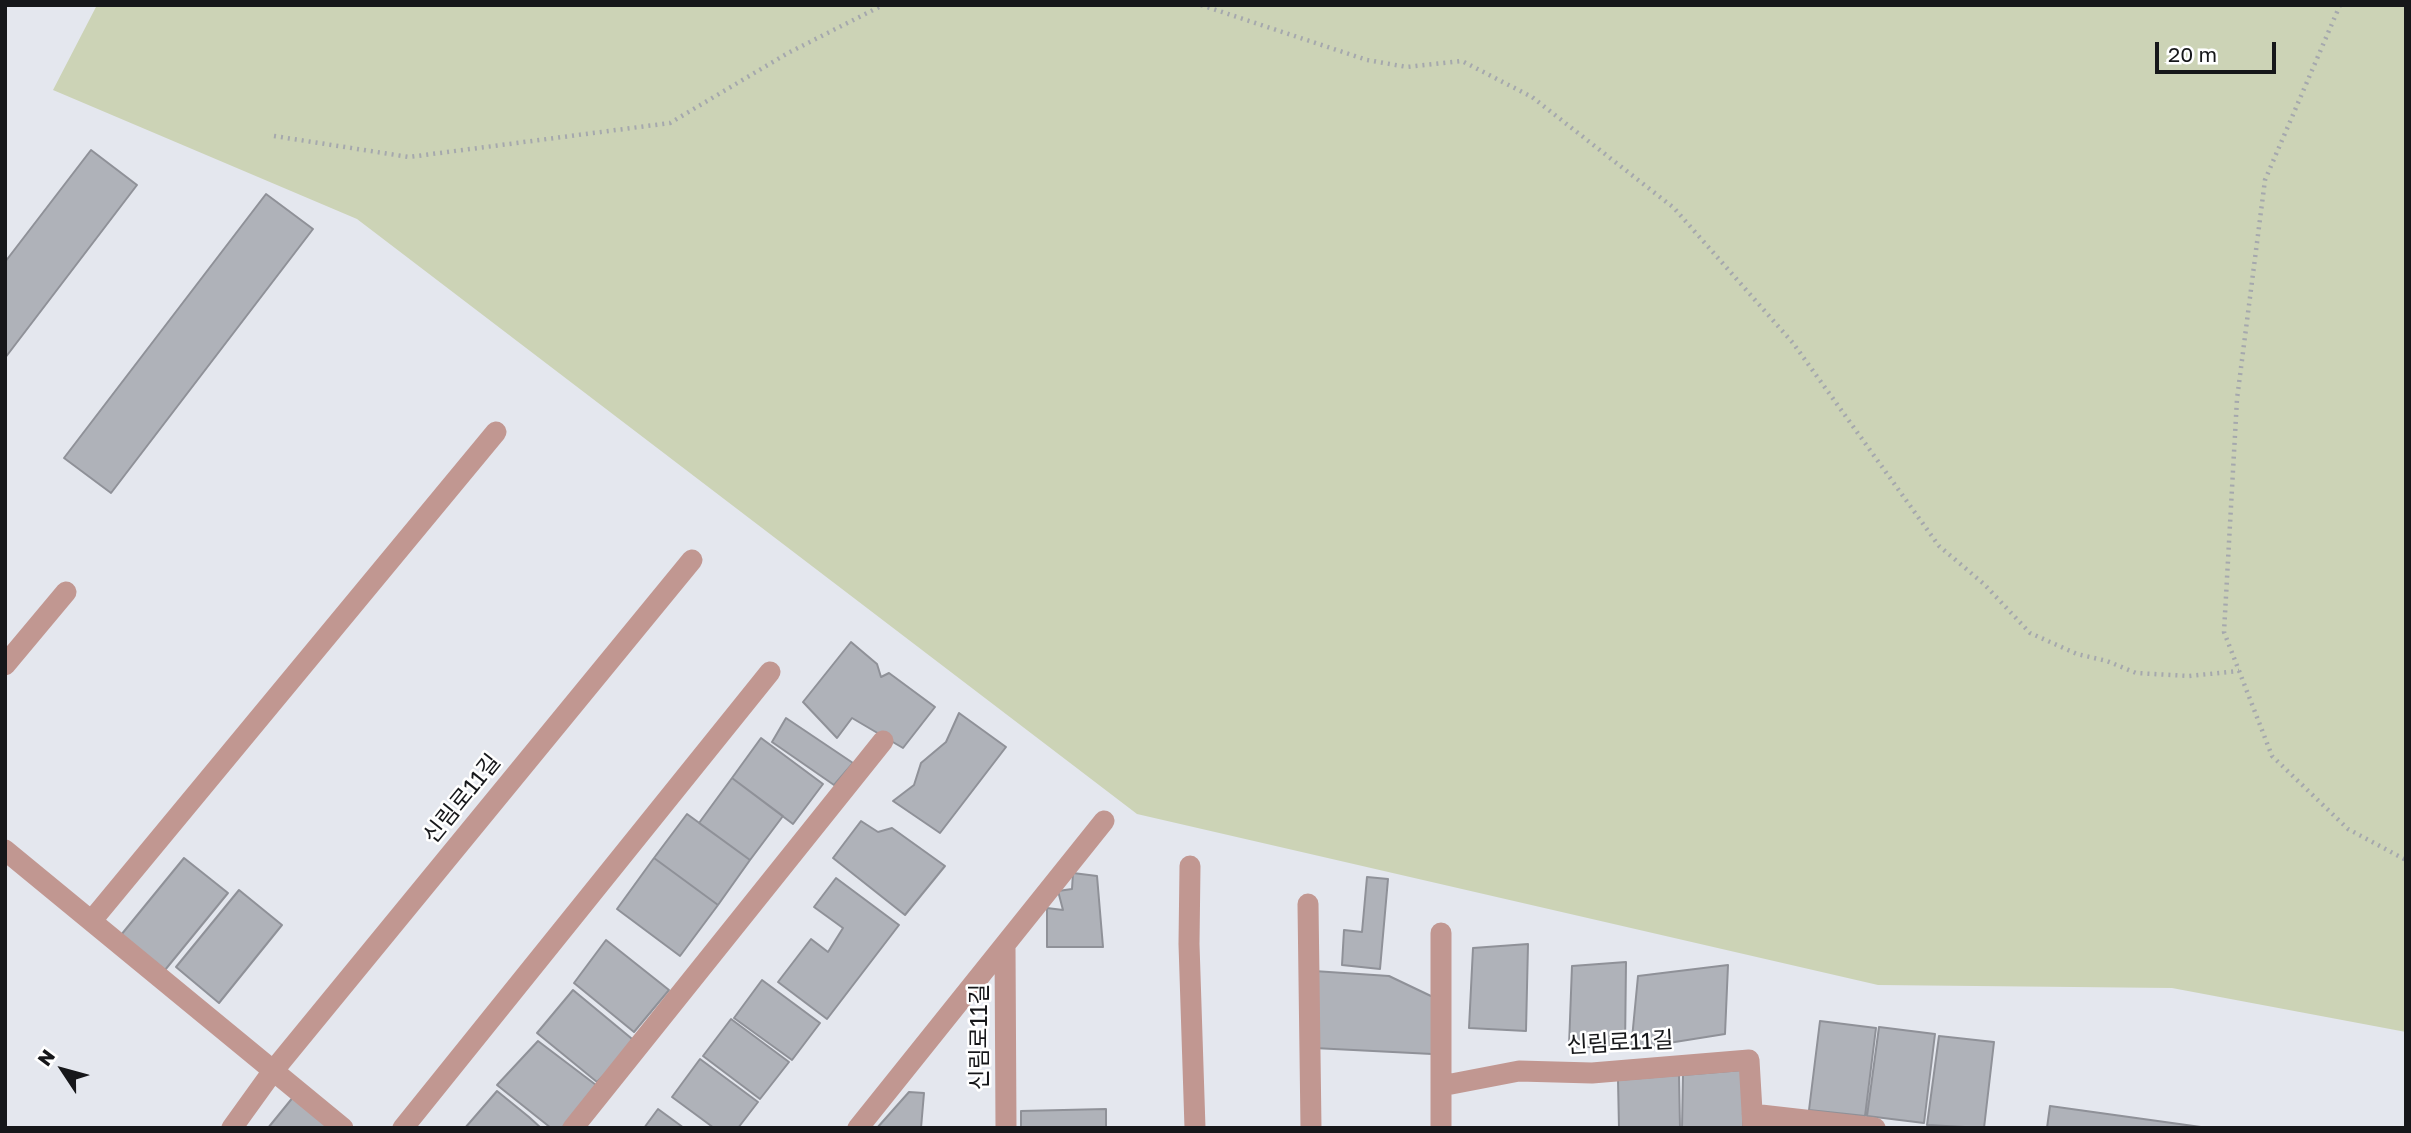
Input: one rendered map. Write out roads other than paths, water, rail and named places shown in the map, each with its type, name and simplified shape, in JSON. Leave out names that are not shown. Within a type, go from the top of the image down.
[{"type":"street","points":[[93,919],[496,432]]},
{"type":"street","name":"신림로11길","points":[[232,1128],[273,1071],[692,560]]},
{"type":"street","points":[[5,665],[66,592]]},
{"type":"street","points":[[402,1128],[770,672]]},
{"type":"street","points":[[573,1128],[883,741]]},
{"type":"street","name":"신림로11길","points":[[858,1128],[1104,821]]},
{"type":"street","points":[[5,850],[93,919],[343,1128]]},
{"type":"street","points":[[1190,866],[1189,944],[1195,1128]]},
{"type":"street","points":[[1308,904],[1311,1128]]},
{"type":"street","points":[[1441,933],[1441,1128]]},
{"type":"street","name":"신림로11길","points":[[1005,946],[1006,1128]]},
{"type":"street","name":"신림로11길","points":[[1441,1086],[1519,1071],[1592,1073],[1749,1060],[1752,1121],[1875,1128]]}]
